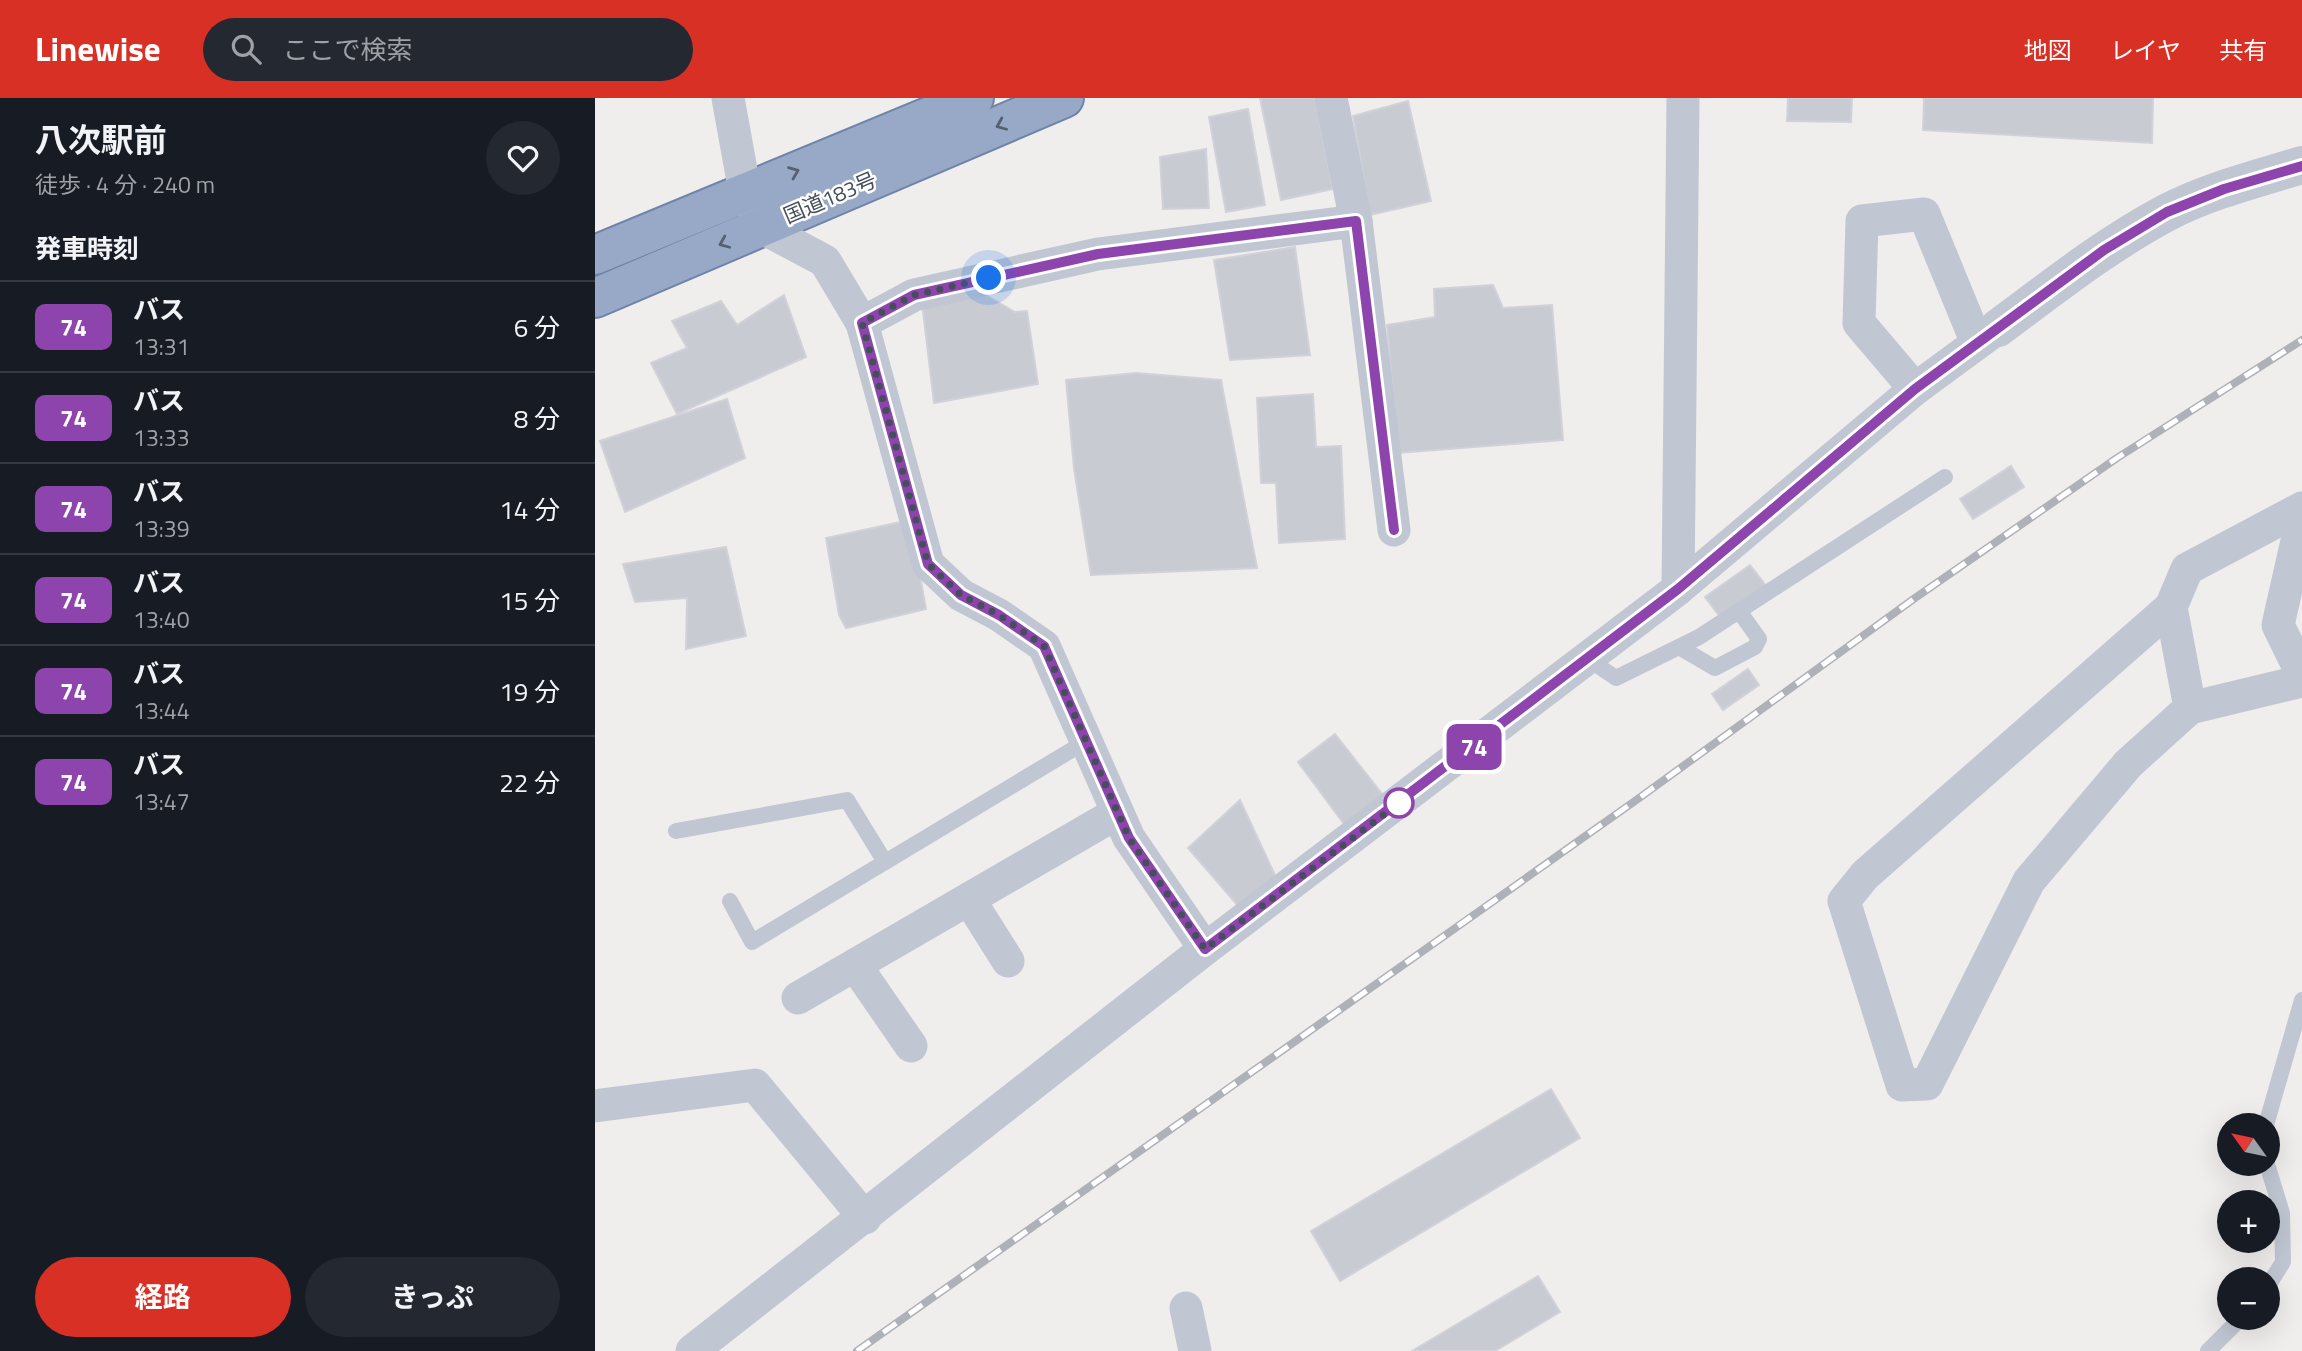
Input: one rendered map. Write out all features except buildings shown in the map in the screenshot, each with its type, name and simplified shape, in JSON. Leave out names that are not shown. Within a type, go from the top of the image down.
[{"type":"highway","name":"国道183号","points":[[595,255],[974,98]]},
{"type":"highway","name":"国道183号","points":[[595,298],[1064,98]]},
{"type":"street","points":[[728,98],[745,192],[761,227],[825,261],[862,323],[928,564],[961,595],[999,615],[1044,646],[1129,838],[1205,949]]},
{"type":"street","points":[[1331,98],[1356,221],[1394,530]]},
{"type":"street","points":[[1678,589],[1683,98]]},
{"type":"street","points":[[692,1351],[1205,949],[1678,589],[1915,389],[1987,336],[2104,250],[2167,212],[2224,189],[2302,166]]},
{"type":"street","points":[[1915,389],[1859,323],[1862,221],[1924,214],[1987,336]]},
{"type":"street","points":[[862,323],[914,295],[1098,254],[1356,221]]},
{"type":"street","points":[[2302,508],[2187,569],[2171,607],[1864,875],[1844,901],[1902,1085],[1927,1084],[2029,881],[2129,764],[2190,708],[2302,681]]},
{"type":"street","points":[[2302,519],[2278,625],[2302,674]]},
{"type":"street","points":[[2171,607],[2190,708]]},
{"type":"street","points":[[797,998],[1117,813]]},
{"type":"street","points":[[969,899],[1008,961]]},
{"type":"street","points":[[855,965],[911,1046]]},
{"type":"street","points":[[595,1106],[755,1086],[865,1218]]},
{"type":"street","points":[[1186,1308],[1195,1351]]},
{"type":"lane","points":[[1588,659],[1616,678],[1679,647],[1945,477]]},
{"type":"lane","points":[[1679,647],[1715,668],[1755,647],[1759,639],[1739,611]]},
{"type":"lane","points":[[730,901],[752,942],[1085,742]]},
{"type":"lane","points":[[675,831],[847,800],[885,862]]},
{"type":"lane","points":[[2269,1113],[2302,1000]]},
{"type":"lane","points":[[2271,1176],[2282,1213],[2283,1262],[2280,1267]]},
{"type":"lane","points":[[2208,1351],[2229,1330]]},
{"type":"railway","points":[[857,1351],[1635,801],[1915,598],[2117,458],[2302,340]]},
{"type":"bus line","name":"74","points":[[1394,530],[1356,221],[1098,254],[914,295],[862,323],[928,564],[961,595],[999,615],[1044,646],[1129,838],[1205,949],[1438,775],[1678,589],[1915,389],[2104,250],[2167,212],[2224,189],[2302,166]]},
{"type":"route","points":[[989,278],[914,295],[862,323],[928,564],[961,595],[999,615],[1044,646],[1129,838],[1205,949],[1399,803]]}]
